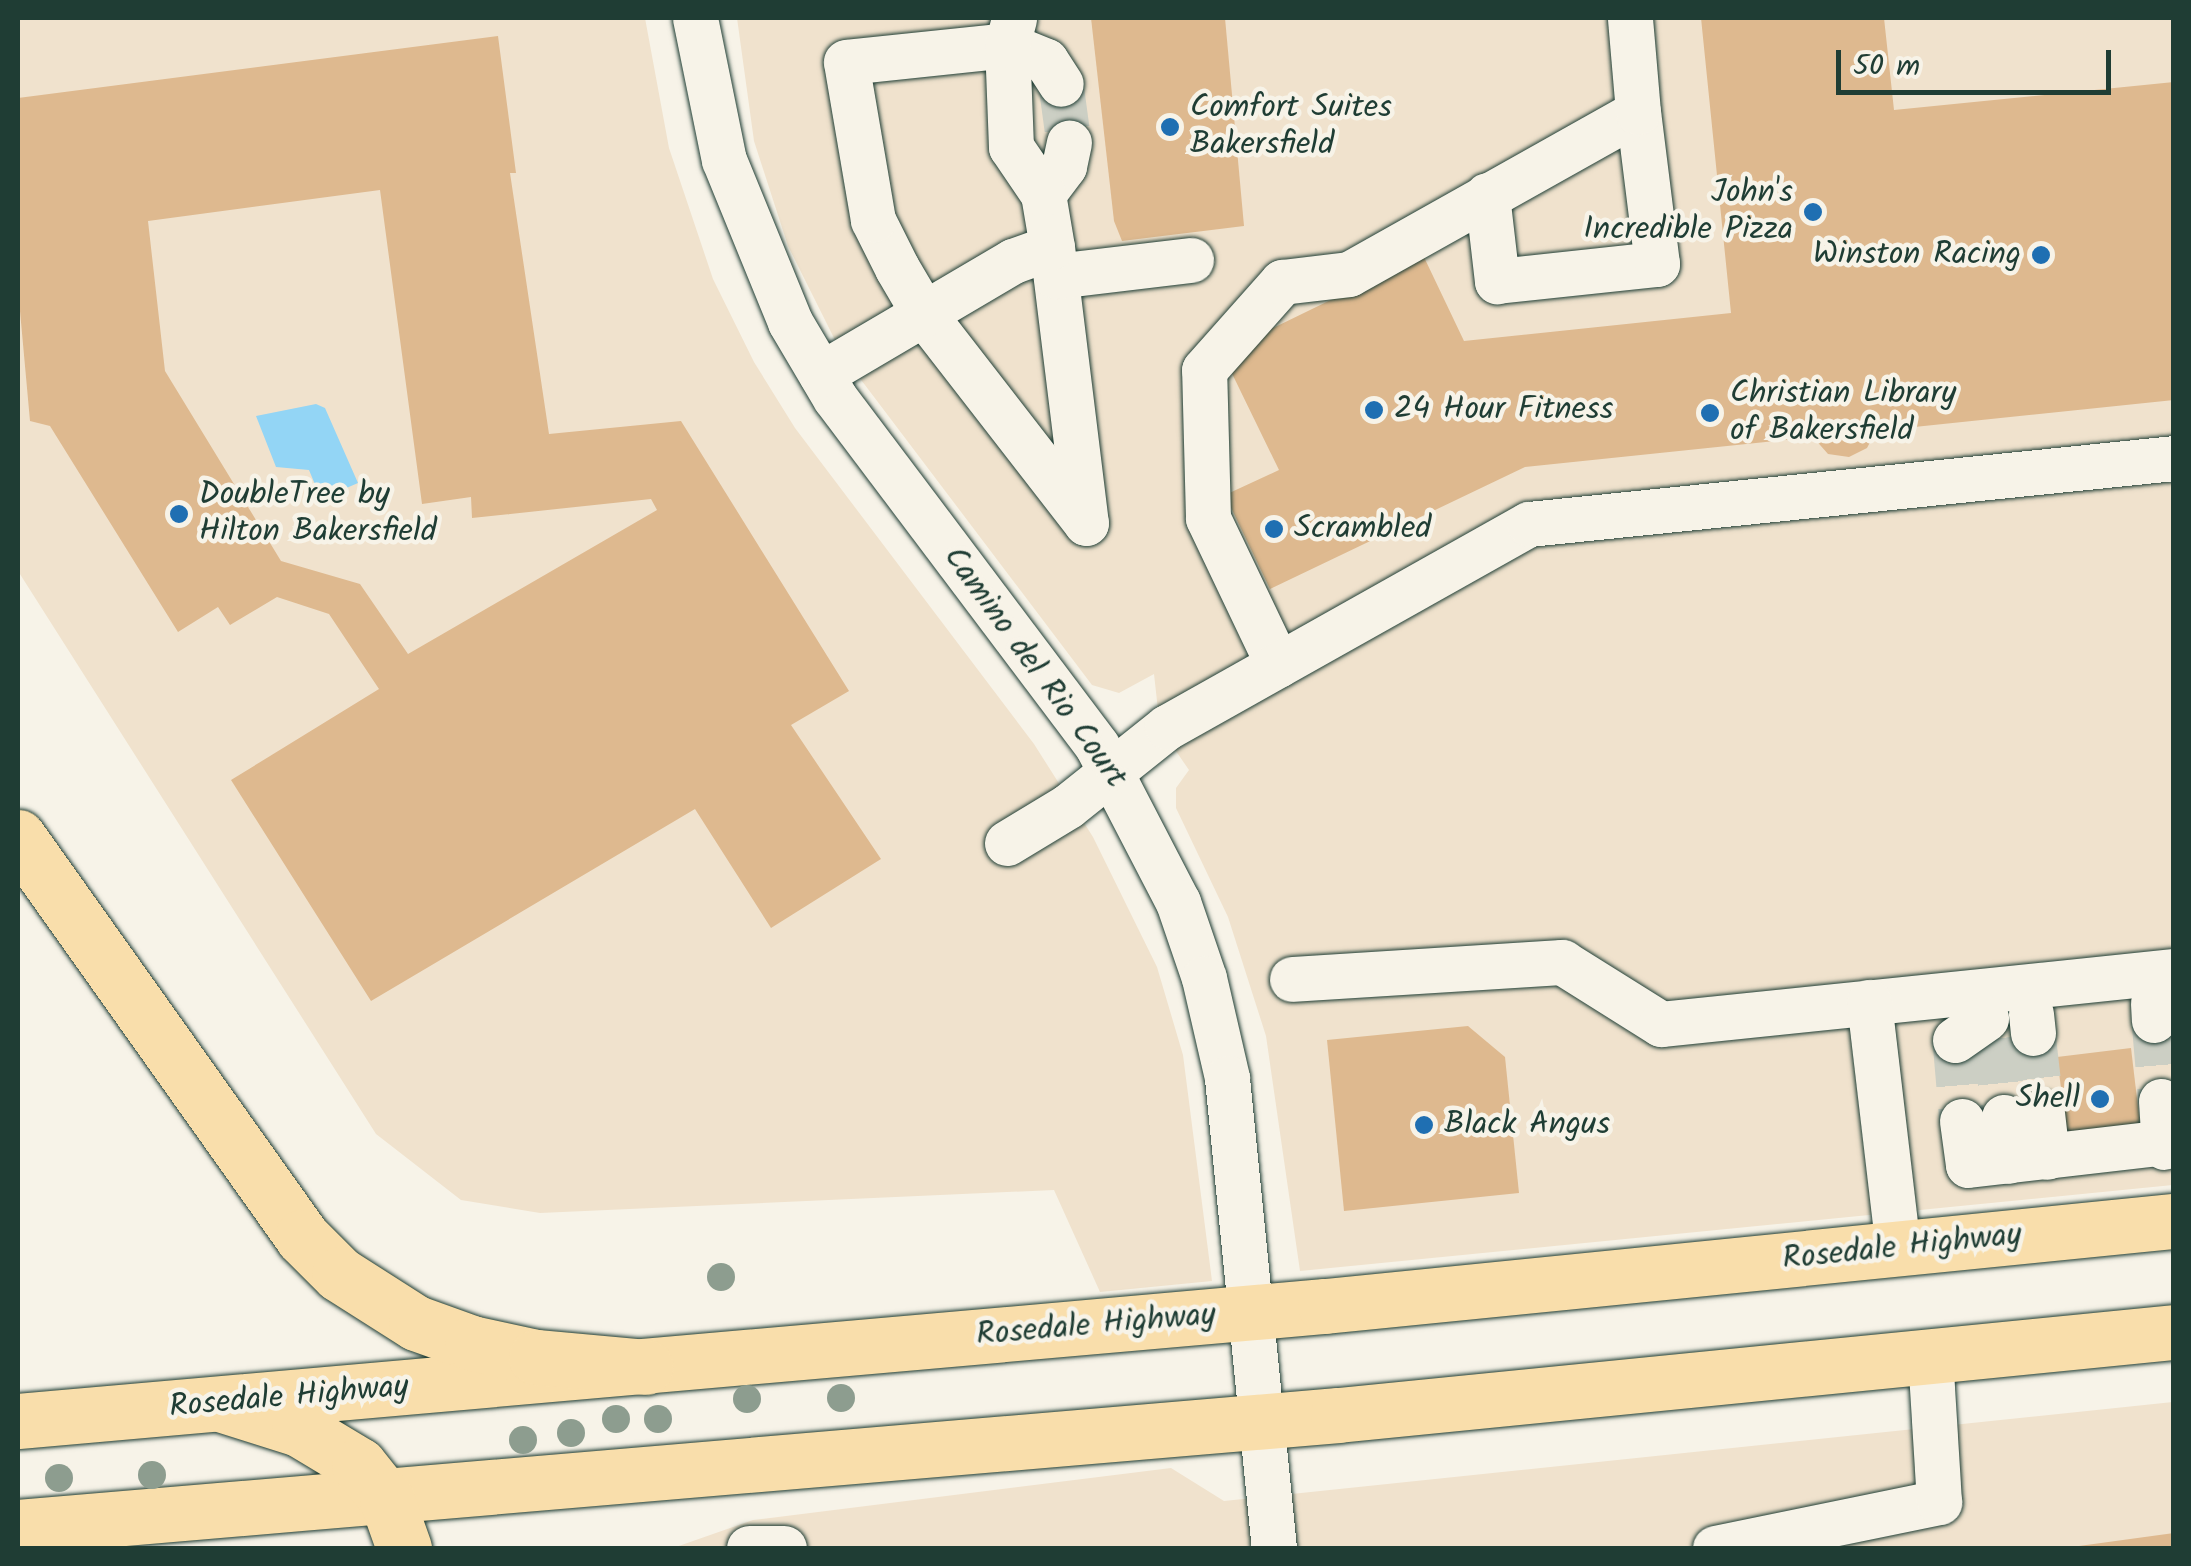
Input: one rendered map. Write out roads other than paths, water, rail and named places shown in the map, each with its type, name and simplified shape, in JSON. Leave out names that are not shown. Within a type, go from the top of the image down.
[{"type":"main road","points":[[18,837],[290,1221],[338,1274],[416,1323],[472,1343],[536,1357],[646,1368]]},
{"type":"main road","name":"Rosedale Highway","points":[[18,1421],[1251,1312],[2174,1221]]},
{"type":"main road","points":[[18,1527],[396,1524],[1263,1421],[2174,1332]]},
{"type":"main road","points":[[220,1404],[334,1446],[396,1524]]},
{"type":"street","name":"Camino del Rio Court","points":[[695,18],[724,160],[753,243],[821,374],[1110,769],[1178,902],[1204,978],[1226,1078],[1274,1548]]},
{"type":"street","points":[[1486,195],[1497,281],[1656,264],[1630,18]]},
{"type":"street","points":[[1010,31],[1046,62],[1061,84]]},
{"type":"street","points":[[1010,31],[1011,147],[1043,194],[1086,524],[924,314],[873,220],[846,62],[1010,31]]},
{"type":"street","points":[[1278,665],[1208,518],[1204,370],[1282,282],[1349,274],[1638,112]]},
{"type":"street","points":[[1043,194],[1064,166],[1069,144]]},
{"type":"street","points":[[821,374],[1013,262],[1191,260]]},
{"type":"street","points":[[1007,844],[1068,806],[1166,727],[1529,524],[2174,458]]},
{"type":"street","points":[[1292,979],[1562,962],[1661,1024],[1869,1002],[1996,1021],[2163,999]]},
{"type":"street","points":[[1869,1002],[1898,1249]]},
{"type":"street","points":[[2028,1159],[2003,1117],[1968,1165],[2028,1159],[2166,1130]]},
{"type":"street","points":[[1715,1548],[1939,1502],[1930,1356]]},
{"type":"street","points":[[749,1548],[784,1548]]},
{"type":"water","points":[[316,404],[325,408],[358,483],[321,499],[309,470],[276,467],[256,416]]},
{"type":"tunnel","points":[[1061,84],[1069,143]]},
{"type":"tunnel","points":[[2154,1020],[2161,1101]]},
{"type":"tunnel","points":[[2033,1033],[2042,1113]]},
{"type":"tunnel","points":[[1996,1038],[2004,1117]]},
{"type":"tunnel","points":[[1955,1040],[1962,1121]]},
{"type":"place","name":"Comfort Suites Bakersfield","points":[[1170,127]]},
{"type":"place","name":"John's Incredible Pizza","points":[[1813,212]]},
{"type":"place","name":"Winston Racing","points":[[2041,255]]},
{"type":"place","name":"24 Hour Fitness","points":[[1374,410]]},
{"type":"place","name":"Christian Library of Bakersfield","points":[[1710,413]]},
{"type":"place","name":"DoubleTree by Hilton Bakersfield","points":[[179,514]]},
{"type":"place","name":"Scrambled","points":[[1274,529]]},
{"type":"place","name":"Shell","points":[[2100,1099]]},
{"type":"place","name":"Black Angus","points":[[1424,1125]]}]
